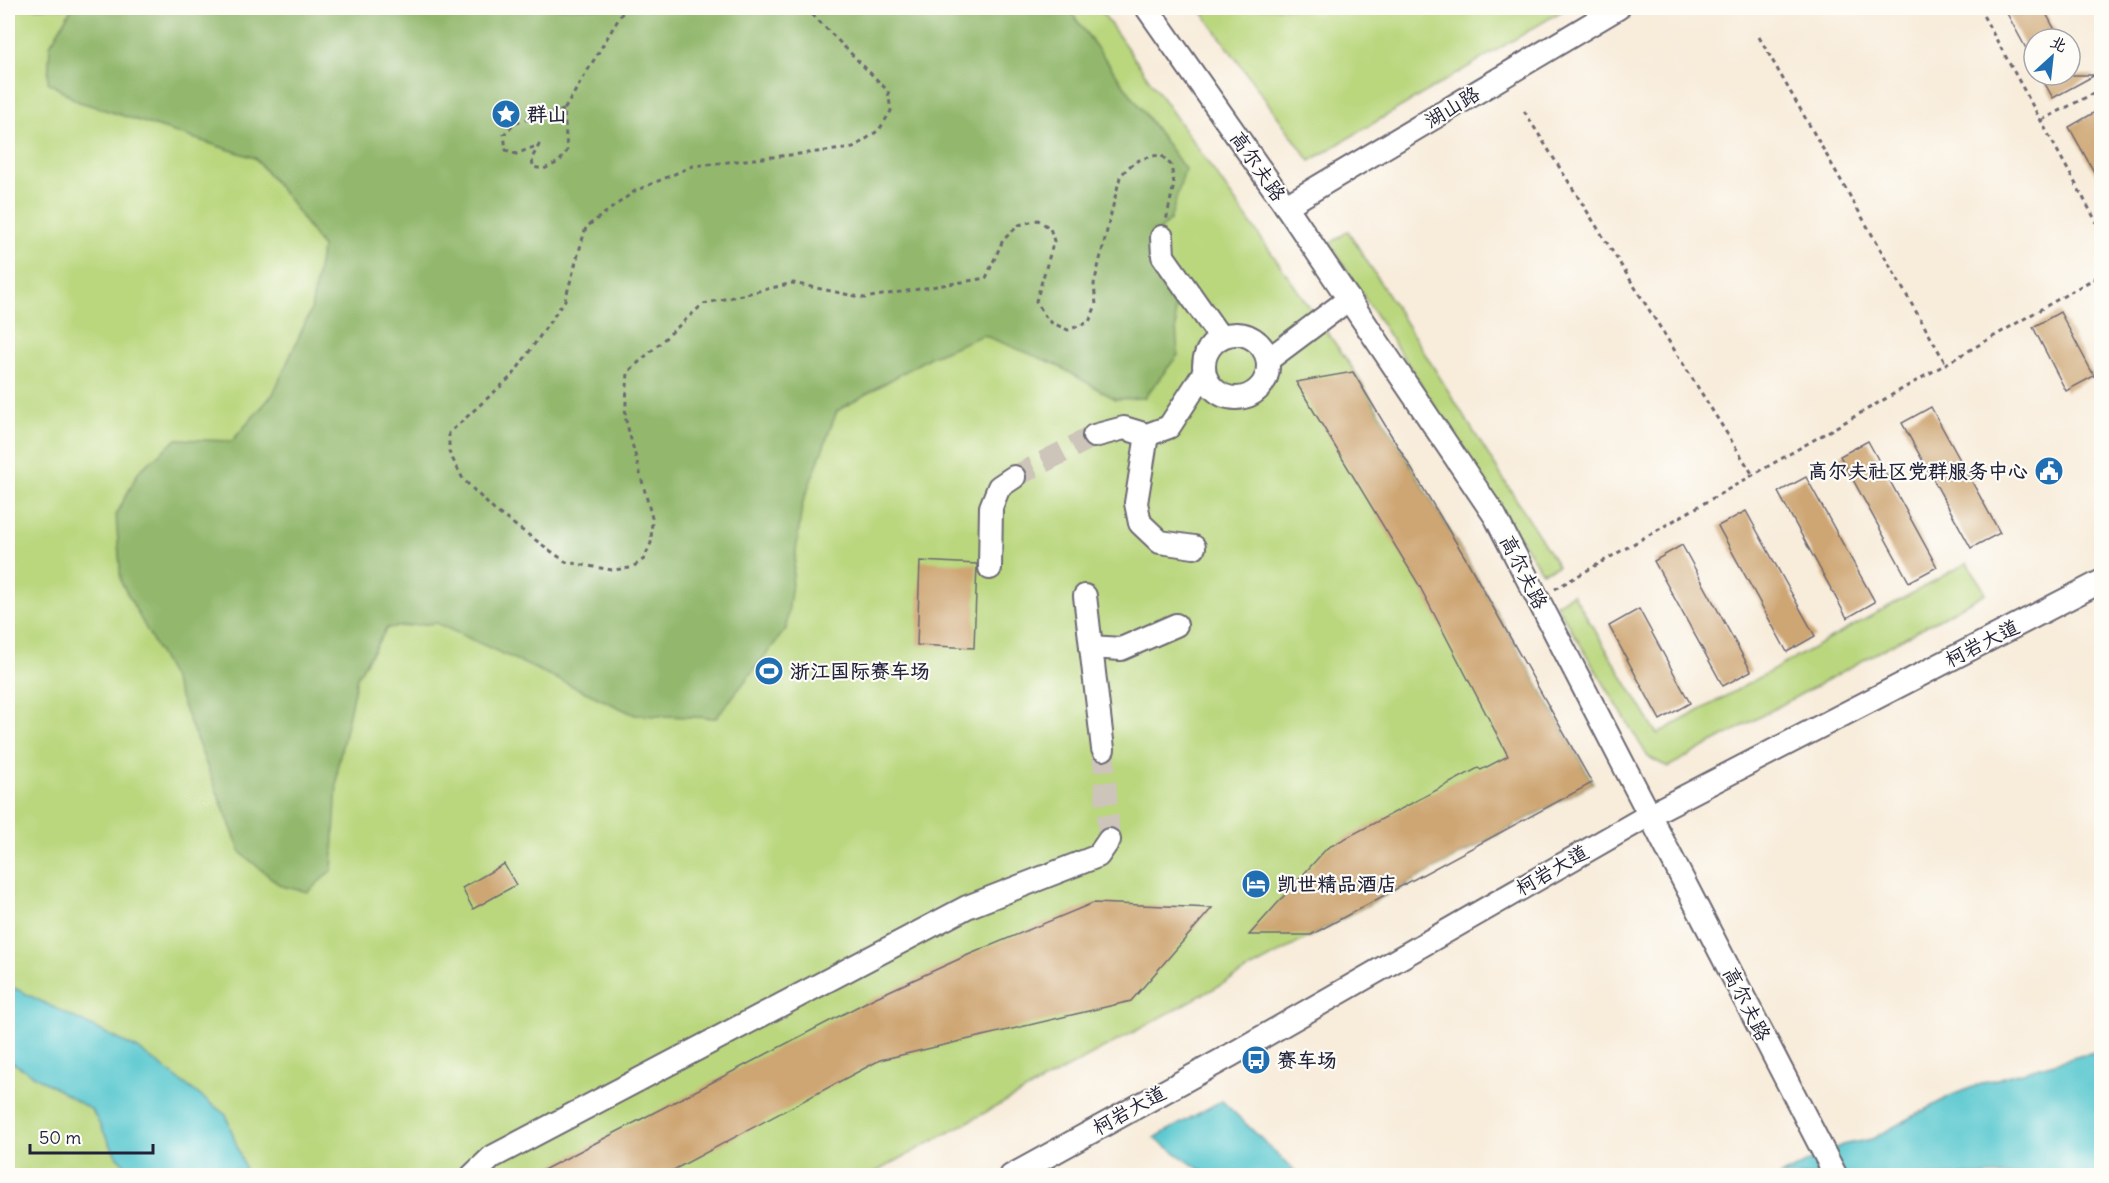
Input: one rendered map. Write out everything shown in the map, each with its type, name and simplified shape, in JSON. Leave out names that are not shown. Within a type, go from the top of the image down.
[{"type":"street","name":"高尔夫路","points":[[1147,8],[1286,206],[1495,516],[1836,1176]]},
{"type":"street","name":"湖山路","points":[[1286,206],[1618,8]]},
{"type":"street","points":[[1162,237],[1163,255],[1220,337]]},
{"type":"street","points":[[1269,359],[1348,299]]},
{"type":"street","points":[[1094,436],[1124,428],[1147,435],[1169,427],[1204,373],[1206,352],[1220,337],[1240,333],[1258,341],[1269,359],[1267,379],[1253,394],[1233,399],[1214,391],[1204,373]]},
{"type":"street","points":[[1147,435],[1137,503],[1140,524],[1160,542],[1194,547]]},
{"type":"street","points":[[990,568],[991,507],[999,487],[1014,477]]},
{"type":"street","name":"柯岩大道","points":[[1011,1176],[1231,1055],[1648,815],[2102,580]]},
{"type":"street","points":[[1085,596],[1103,750]]},
{"type":"street","points":[[1091,647],[1121,649],[1176,625]]},
{"type":"street","points":[[472,1176],[492,1157],[967,907],[1098,856],[1109,840]]},
{"type":"path","points":[[564,110],[517,122],[504,134],[506,150],[516,154],[539,145],[532,159],[533,167],[544,169],[559,162],[567,151],[564,110],[625,8]]},
{"type":"path","points":[[806,8],[888,91],[891,111],[879,130],[853,148],[693,166],[635,191],[586,227],[565,300],[513,375],[449,433],[448,452],[463,479],[494,510],[566,562],[612,570],[631,568],[644,560],[651,543],[652,518],[625,417],[628,372],[703,304],[793,283],[864,298],[986,278],[1003,240],[1019,225],[1038,220],[1050,228],[1054,241],[1036,301],[1048,321],[1068,330],[1089,322],[1096,305],[1094,284],[1120,177],[1128,166],[1145,157],[1161,155],[1171,165],[1174,184],[1162,237]]},
{"type":"path","points":[[1979,8],[2102,232]]},
{"type":"path","points":[[1759,37],[1946,364]]},
{"type":"path","points":[[2042,121],[2102,89]]},
{"type":"path","points":[[1524,111],[1753,476]]},
{"type":"path","points":[[1538,598],[2102,274]]},
{"type":"green space","name":"浙江国际赛车场","points":[[8,8],[1099,8],[1353,369],[1466,558],[1593,783],[870,1175],[8,1175]]},
{"type":"green space","points":[[72,8],[1068,8],[1185,169],[1170,220],[1151,238],[1159,274],[1174,299],[1178,355],[1144,398],[1115,399],[1055,364],[983,335],[930,357],[837,411],[802,505],[786,629],[716,718],[635,715],[436,623],[387,628],[357,677],[338,765],[332,870],[308,892],[281,886],[241,853],[172,677],[121,582],[116,515],[139,471],[177,439],[232,441],[273,394],[311,310],[322,247],[290,201],[255,158],[77,101],[48,82],[50,45]]},
{"type":"green space","points":[[1199,8],[1567,8],[1310,161]]},
{"type":"green space","points":[[1348,231],[1558,566],[1542,572],[1330,244]]},
{"type":"green space","points":[[1967,563],[1986,593],[1668,767],[1648,757],[1556,604],[1573,594],[1657,734]]},
{"type":"water","points":[[8,985],[138,1049],[226,1115],[247,1175],[136,1175],[117,1157],[92,1110],[8,1060]]},
{"type":"water","points":[[2101,1050],[2101,1175],[1780,1176],[1842,1145],[1872,1139],[1952,1095],[1986,1082]]},
{"type":"water","points":[[1221,1101],[1299,1175],[1208,1175],[1154,1138]]},
{"type":"building","points":[[2004,8],[2043,8],[2053,27],[2022,27],[2022,41]]},
{"type":"building","points":[[2082,75],[2095,75],[2082,82]]},
{"type":"building","points":[[2047,87],[2073,87],[2053,98]]},
{"type":"building","points":[[2097,111],[2102,119],[2102,186],[2069,127]]},
{"type":"building","points":[[2060,312],[2094,376],[2066,391],[2033,327]]},
{"type":"building","points":[[1353,372],[1466,559],[1592,783],[1311,935],[1249,935],[1327,848],[1478,768],[1481,770],[1508,756],[1419,585],[1296,382]]},
{"type":"building","points":[[1931,407],[2000,533],[1971,548],[1902,423]]},
{"type":"building","points":[[1868,441],[1937,567],[1909,582],[1840,456]]},
{"type":"building","points":[[1806,477],[1875,602],[1847,618],[1778,492]]},
{"type":"building","points":[[1746,511],[1815,636],[1787,652],[1718,526]]},
{"type":"building","points":[[1682,545],[1751,671],[1723,686],[1654,561]]},
{"type":"building","points":[[920,561],[977,564],[974,648],[917,645]]},
{"type":"building","points":[[1639,609],[1690,703],[1660,720],[1609,626]]},
{"type":"building","points":[[504,864],[516,885],[473,909],[462,888]]},
{"type":"building","points":[[1093,903],[1212,908],[1131,1001],[880,1060],[662,1176],[532,1176],[874,998],[968,955]]},
{"type":"tunnel","points":[[1014,477],[1094,436]]},
{"type":"tunnel","points":[[1103,749],[1109,840]]},
{"type":"place","name":"群山","points":[[506,114]]},
{"type":"place","name":"高尔夫社区党群服务中心","points":[[2049,471]]},
{"type":"place","name":"浙江国际赛车场","points":[[769,671]]},
{"type":"place","name":"凯世精品酒店","points":[[1256,884]]},
{"type":"place","name":"赛车场","points":[[1256,1060]]}]
